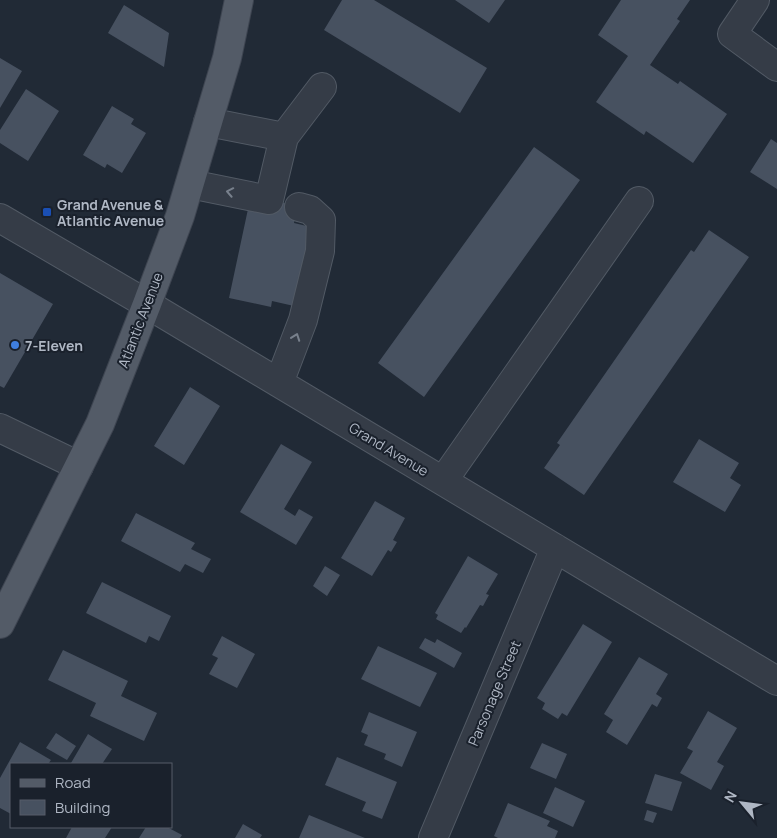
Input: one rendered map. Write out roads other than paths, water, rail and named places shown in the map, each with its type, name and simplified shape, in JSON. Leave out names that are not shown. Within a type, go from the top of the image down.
[{"type":"main road","name":"Atlantic Avenue","points":[[0,624],[100,424],[147,304],[190,184],[227,58],[239,0]]},
{"type":"street","points":[[755,0],[732,34],[777,67]]},
{"type":"street","points":[[190,184],[269,200],[284,137],[322,87]]},
{"type":"street","points":[[208,122],[284,137]]},
{"type":"street","points":[[443,481],[640,200]]},
{"type":"street","points":[[279,383],[303,320],[320,251],[321,220],[310,210],[299,207]]},
{"type":"street","name":"Grand Avenue","points":[[0,218],[777,681]]},
{"type":"street","points":[[0,428],[79,466]]},
{"type":"street","name":"Parsonage Street","points":[[433,838],[555,548]]},
{"type":"place","name":"Grand Avenue & Atlantic Avenue","points":[[47,212]]},
{"type":"place","name":"7-Eleven","points":[[15,345]]}]
